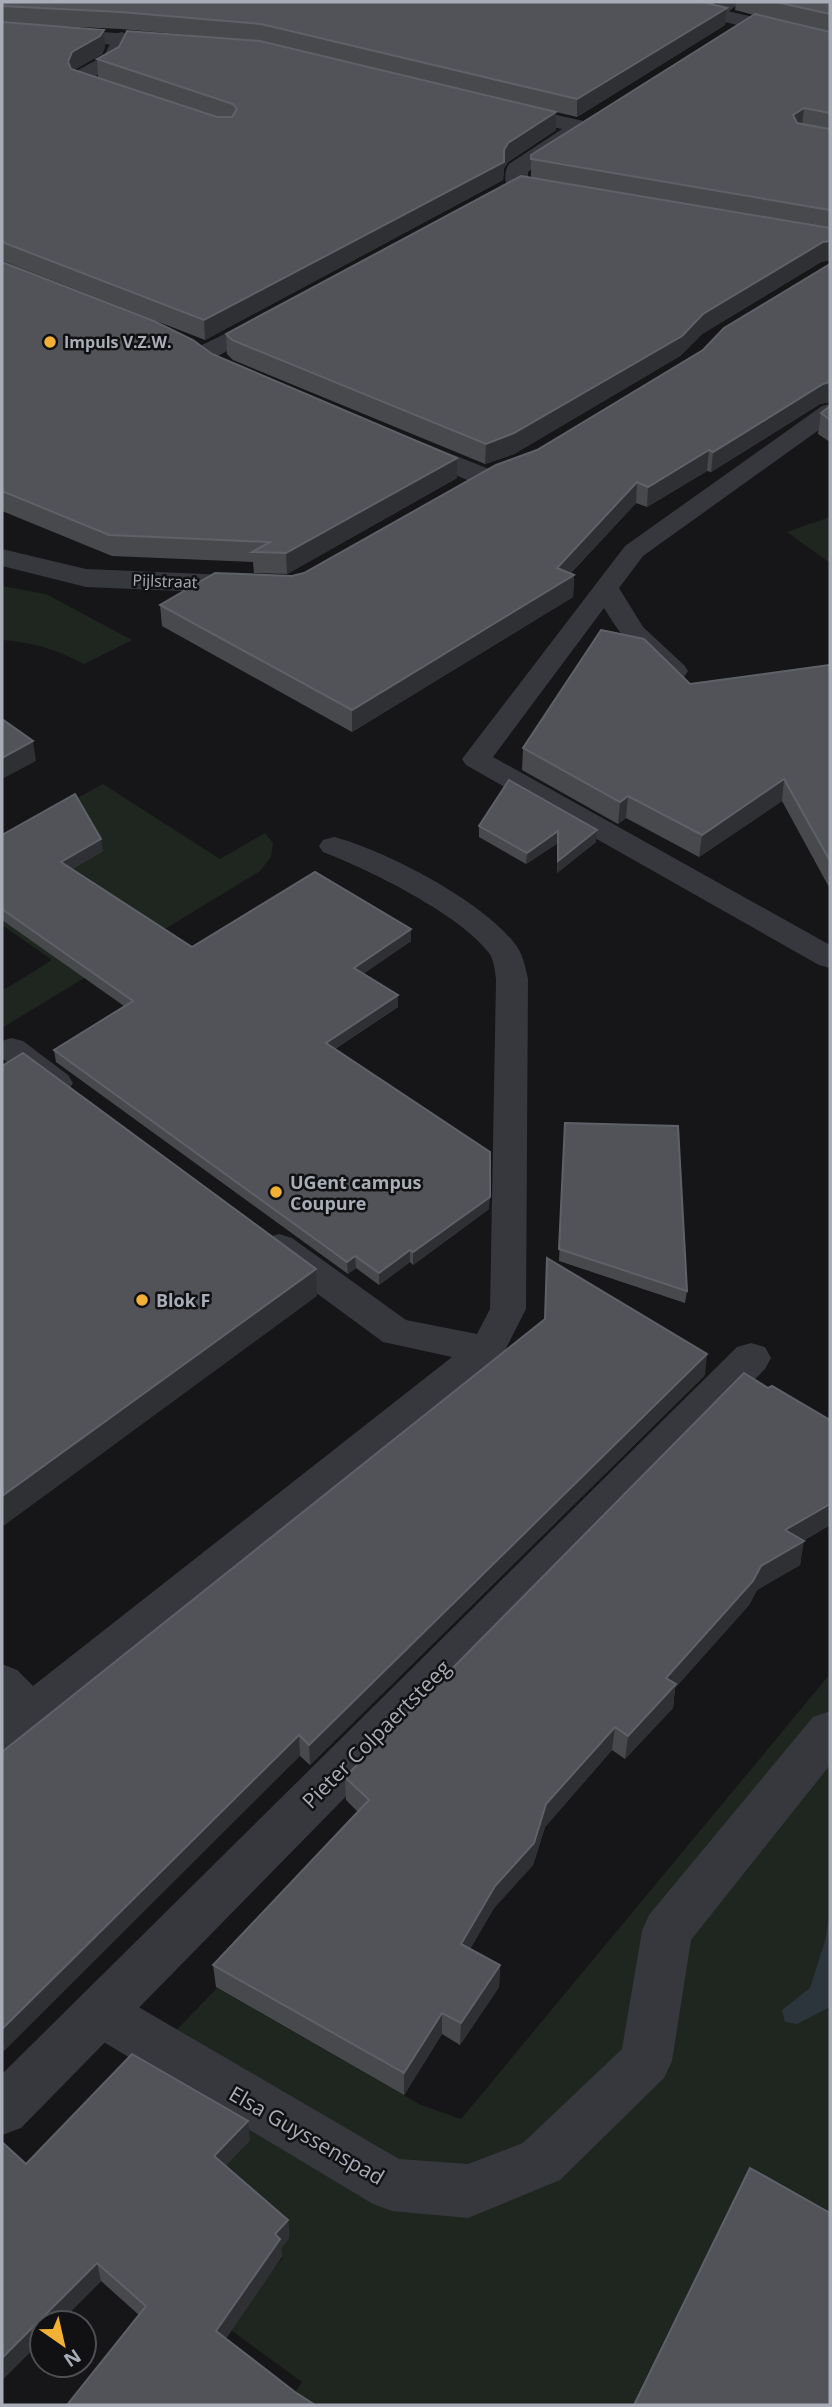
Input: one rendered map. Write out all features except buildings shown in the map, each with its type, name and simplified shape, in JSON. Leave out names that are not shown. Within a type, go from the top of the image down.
[{"type":"street","points":[[665,2],[830,41]]},
{"type":"street","points":[[726,36],[748,23]]},
{"type":"street","points":[[2,31],[192,44]]},
{"type":"street","points":[[486,105],[580,127]]},
{"type":"street","points":[[494,198],[527,187],[517,170],[602,113]]},
{"type":"street","points":[[205,355],[288,309]]},
{"type":"street","points":[[387,436],[483,479]]},
{"type":"street","name":"Pijlstraat","points":[[2,557],[86,578],[279,586]]},
{"type":"street","name":"Pieter Colpaertsteeg","points":[[2,2110],[751,1358]]},
{"type":"street","name":"Elsa Guyssenspad","points":[[100,2012],[392,2185],[468,2190],[541,2162],[646,2061],[667,1931],[830,1731]]},
{"type":"lane","points":[[714,14],[732,2]]},
{"type":"lane","points":[[122,38],[112,59],[83,75],[82,81],[134,99]]},
{"type":"lane","points":[[830,411],[634,551],[476,759],[830,958]]},
{"type":"lane","points":[[606,588],[632,632],[691,687]]},
{"type":"lane","points":[[2,1682],[17,1723],[488,1350],[508,1309],[512,979],[505,951],[478,923],[361,855],[334,846]]},
{"type":"lane","points":[[10,1049],[88,1106]]},
{"type":"lane","points":[[253,1227],[396,1332],[488,1350]]},
{"type":"shaded area","points":[[830,517],[830,563],[787,532]]},
{"type":"shaded area","points":[[2,586],[46,594],[132,640],[84,664],[44,648],[2,640]]},
{"type":"shaded area","points":[[103,784],[220,859],[265,833],[273,843],[271,857],[260,871],[2,1028],[2,991],[52,960],[2,925],[2,839]]},
{"type":"shaded area","points":[[830,1674],[830,2241],[642,2405],[293,2405],[289,2402],[302,2382],[224,2325],[283,2258],[135,2073],[217,1988],[421,2105],[461,2119]]},
{"type":"shaded area","points":[[830,1912],[830,2007],[797,2024],[785,2022],[782,2010],[810,1988],[825,1941]]},
{"type":"place","name":"Impuls V.Z.W.","points":[[50,342]]},
{"type":"place","name":"UGent campus Coupure","points":[[276,1192]]},
{"type":"place","name":"Blok F","points":[[142,1300]]}]
